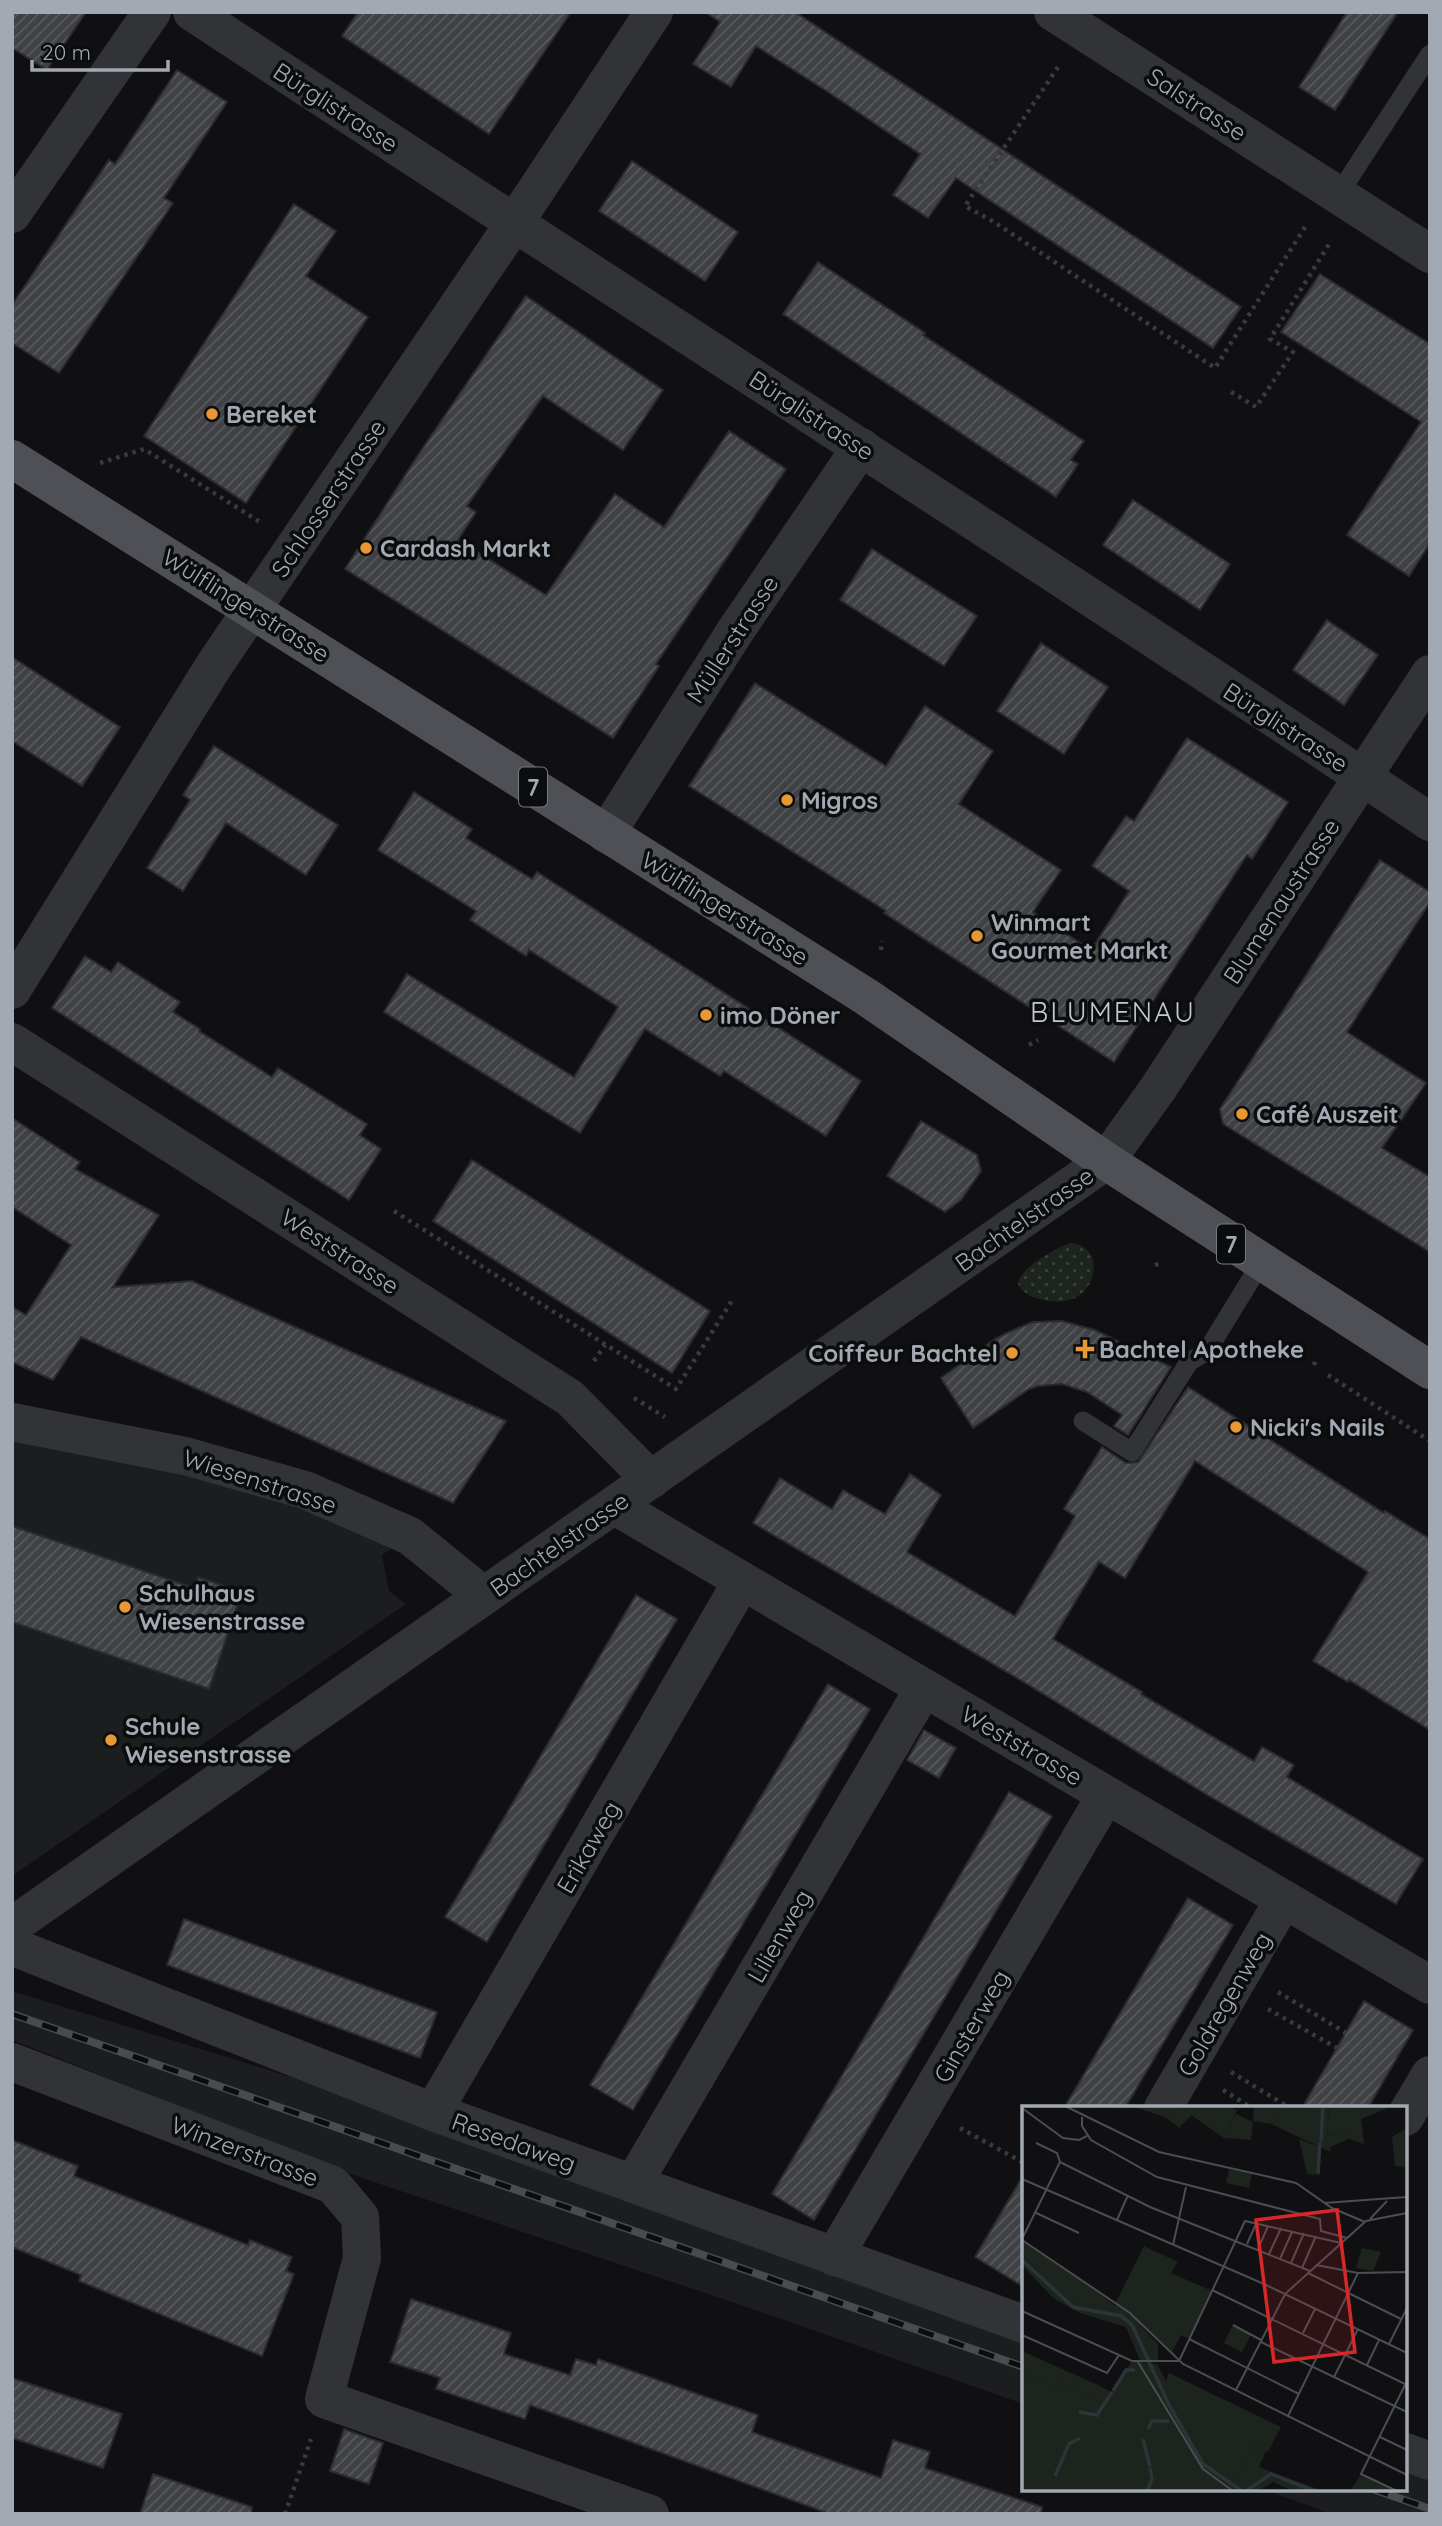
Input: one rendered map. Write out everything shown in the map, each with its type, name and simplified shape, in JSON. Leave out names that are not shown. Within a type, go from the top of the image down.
[{"type":"main road","name":"Wülflingerstrasse","points":[[12,458],[865,996],[1106,1161],[1430,1370]]},
{"type":"street","points":[[12,214],[152,12]]},
{"type":"street","name":"Bürglistrasse","points":[[192,12],[861,447],[1430,822]]},
{"type":"street","name":"Schlosserstrasse","points":[[12,990],[215,664],[654,12]]},
{"type":"street","name":"Salstrasse","points":[[1055,13],[1324,207],[1430,254]]},
{"type":"street","name":"Müllerstrasse","points":[[606,834],[736,630],[861,447]]},
{"type":"street","name":"Blumenaustrasse","points":[[1106,1161],[1157,1090],[1430,674]]},
{"type":"street","name":"Weststrasse","points":[[12,1042],[570,1398],[651,1480]]},
{"type":"street","name":"Bachtelstrasse","points":[[12,1926],[1106,1161]]},
{"type":"street","name":"Wiesenstrasse","points":[[12,1422],[185,1456],[305,1490],[410,1536],[484,1596]]},
{"type":"street","name":"Weststrasse","points":[[615,1506],[1430,1985]]},
{"type":"street","name":"Erikaweg","points":[[433,2112],[743,1581]]},
{"type":"street","name":"Lilienweg","points":[[633,2184],[924,1688]]},
{"type":"street","name":"Ginsterweg","points":[[834,2257],[1106,1794]]},
{"type":"street","name":"Goldregenweg","points":[[1164,2106],[1284,1899]]},
{"type":"street","name":"Resedaweg","points":[[12,1942],[21,1950],[433,2112],[1022,2323]]},
{"type":"street","name":"Winzerstrasse","points":[[12,2062],[333,2185],[360,2217],[362,2258],[324,2399],[650,2514]]},
{"type":"street","points":[[1407,2114],[1430,2076]]},
{"type":"street","points":[[1407,2453],[1430,2460]]},
{"type":"lane","points":[[1324,207],[1430,54]]},
{"type":"lane","points":[[1083,1421],[1132,1452],[1189,1362],[1207,1351],[1261,1263]]},
{"type":"path","points":[[1062,60],[965,206],[994,222],[1215,368],[1324,207]]},
{"type":"path","points":[[1231,392],[1256,407],[1286,363],[1293,352],[1270,338],[1336,235]]},
{"type":"path","points":[[92,466],[144,449],[296,544]]},
{"type":"path","points":[[881,950],[882,941]]},
{"type":"path","points":[[1029,1045],[1038,1041]]},
{"type":"path","points":[[394,1211],[676,1389],[733,1299]]},
{"type":"path","points":[[1155,1265],[1163,1262]]},
{"type":"path","points":[[1314,1365],[1317,1357]]},
{"type":"path","points":[[1328,1375],[1430,1441]]},
{"type":"path","points":[[1238,1980],[1346,2033]]},
{"type":"path","points":[[1238,1980],[1337,2048]]},
{"type":"path","points":[[1196,2052],[1287,2106]]},
{"type":"path","points":[[923,2107],[1022,2162]]},
{"type":"path","points":[[285,2514],[313,2431]]},
{"type":"shaded area","points":[[1071,1243],[1083,1247],[1091,1255],[1094,1266],[1086,1289],[1076,1297],[1062,1301],[1037,1298],[1023,1291],[1018,1284],[1031,1265]]},
{"type":"shaded area","name":"Schule Wiesenstrasse","points":[[12,1422],[410,1536],[382,1555],[389,1591],[406,1604],[12,1876]]},
{"type":"shaded area","points":[[12,1991],[386,2106],[1022,2341],[1022,2403],[744,2306],[362,2178],[12,2040]]},
{"type":"shaded area","points":[[1407,2472],[1430,2480],[1430,2514],[1331,2514],[1268,2491],[1407,2491]]},
{"type":"building","points":[[12,12],[86,12],[47,70],[12,48]]},
{"type":"building","points":[[358,12],[571,12],[489,134],[342,36]]},
{"type":"building","points":[[705,12],[795,12],[1241,307],[1213,348],[956,178],[928,218],[893,195],[920,154],[828,92],[756,46],[731,87],[693,64],[720,22]]},
{"type":"building","points":[[1347,12],[1398,12],[1335,110],[1299,87]]},
{"type":"building","points":[[177,70],[227,102],[164,198],[173,203],[59,373],[12,343],[12,305],[109,160],[115,164]]},
{"type":"building","points":[[632,161],[738,232],[705,281],[599,211]]},
{"type":"building","points":[[294,204],[336,231],[306,276],[368,317],[246,503],[144,436]]},
{"type":"building","points":[[818,262],[1084,441],[1071,460],[1078,464],[1056,497],[783,314]]},
{"type":"building","points":[[1320,274],[1430,344],[1430,543],[1409,576],[1347,535],[1421,422],[1281,332]]},
{"type":"building","points":[[526,296],[663,390],[623,450],[543,396],[467,506],[476,512],[458,540],[546,595],[615,494],[664,527],[729,431],[786,469],[656,664],[659,666],[613,738],[345,569],[418,455]]},
{"type":"building","points":[[1133,500],[1230,564],[1200,610],[1103,545]]},
{"type":"building","points":[[872,549],[977,616],[944,666],[840,600]]},
{"type":"building","points":[[1327,620],[1378,655],[1344,705],[1293,670]]},
{"type":"building","points":[[1041,643],[1108,687],[1064,754],[997,711]]},
{"type":"building","points":[[12,657],[120,727],[82,786],[12,741]]},
{"type":"building","points":[[755,683],[886,766],[925,706],[993,751],[959,804],[1061,870],[1033,912],[1091,950],[1129,891],[1092,866],[1126,816],[1134,821],[1187,738],[1288,802],[1252,859],[1247,855],[1114,1062],[884,913],[886,911],[689,786]]},
{"type":"building","points":[[214,746],[338,825],[306,875],[226,823],[183,891],[147,868],[190,800],[183,795]]},
{"type":"building","points":[[414,792],[472,829],[466,838],[532,879],[537,872],[861,1081],[826,1136],[724,1071],[720,1076],[645,1029],[580,1133],[384,1012],[407,974],[574,1077],[618,1007],[529,950],[526,956],[470,920],[476,911],[378,850]]},
{"type":"building","points":[[1380,860],[1430,892],[1430,902],[1347,1032],[1426,1083],[1382,1148],[1430,1177],[1430,1252],[1223,1124],[1220,1109]]},
{"type":"building","points":[[85,956],[111,972],[118,962],[180,1002],[173,1012],[200,1029],[199,1031],[272,1077],[278,1068],[367,1124],[360,1135],[381,1149],[349,1200],[52,1008]]},
{"type":"building","points":[[12,1118],[80,1162],[75,1169],[159,1215],[113,1287],[192,1281],[506,1421],[453,1503],[81,1337],[53,1380],[12,1362],[12,1307],[26,1315],[71,1245],[12,1207]]},
{"type":"building","points":[[921,1121],[977,1155],[981,1171],[961,1200],[945,1212],[887,1176]]},
{"type":"building","points":[[472,1160],[710,1311],[672,1373],[433,1221]]},
{"type":"building","points":[[1062,1321],[1095,1330],[1171,1367],[1128,1435],[1114,1426],[1122,1415],[1087,1392],[1062,1384],[1029,1389],[973,1428],[941,1378],[995,1339],[1011,1331],[1033,1322]]},
{"type":"building","points":[[1188,1387],[1384,1513],[1385,1511],[1430,1539],[1430,1730],[1313,1661],[1368,1572],[1195,1461],[1125,1578],[1099,1562],[1053,1639],[1254,1761],[1262,1747],[1294,1765],[1287,1777],[1423,1859],[1396,1904],[1209,1796],[1027,1684],[753,1523],[780,1478],[832,1509],[843,1490],[885,1514],[910,1474],[941,1495],[907,1552],[1015,1616],[1075,1516],[1064,1509],[1102,1447],[1126,1463],[1138,1462]]},
{"type":"building","name":"Schulhaus Wiesenstrasse","points":[[12,1526],[194,1588],[198,1577],[242,1592],[209,1689],[12,1622]]},
{"type":"building","points":[[636,1595],[677,1619],[487,1942],[445,1917]]},
{"type":"building","points":[[828,1684],[870,1709],[633,2110],[590,2085]]},
{"type":"building","points":[[924,1730],[956,1748],[939,1778],[907,1760]]},
{"type":"building","points":[[1009,1792],[1052,1816],[814,2220],[772,2194]]},
{"type":"building","points":[[1188,1898],[1233,1925],[1126,2106],[1065,2106]]},
{"type":"building","points":[[184,1919],[437,2012],[420,2058],[167,1965]]},
{"type":"building","points":[[1364,2001],[1413,2030],[1369,2106],[1303,2106]]},
{"type":"building","points":[[12,2140],[78,2166],[74,2176],[248,2245],[250,2240],[292,2257],[286,2271],[294,2274],[262,2356],[79,2281],[81,2275],[12,2247]]},
{"type":"building","points":[[1022,2177],[1022,2286],[975,2257]]},
{"type":"building","points":[[411,2299],[511,2333],[504,2354],[570,2375],[576,2359],[596,2365],[598,2359],[758,2415],[752,2432],[881,2478],[893,2440],[930,2452],[925,2468],[1042,2507],[1041,2514],[830,2514],[530,2405],[525,2419],[436,2389],[440,2378],[390,2362]]},
{"type":"building","points":[[12,2378],[122,2414],[103,2468],[12,2438]]},
{"type":"building","points":[[344,2429],[383,2443],[369,2484],[330,2471]]},
{"type":"building","points":[[153,2474],[252,2507],[251,2514],[140,2514]]},
{"type":"railway","points":[[12,2014],[1022,2366]]},
{"type":"railway","points":[[1379,2491],[1430,2509]]},
{"type":"place","name":"Bereket","points":[[212,414]]},
{"type":"place","name":"Cardash Markt","points":[[366,548]]},
{"type":"place","name":"Migros","points":[[787,800]]},
{"type":"place","name":"Winmart Gourmet Markt","points":[[977,936]]},
{"type":"place","name":"imo Döner","points":[[706,1015]]},
{"type":"place","name":"Café Auszeit","points":[[1242,1114]]},
{"type":"place","name":"Bachtel Apotheke","points":[[1085,1349]]},
{"type":"place","name":"Coiffeur Bachtel","points":[[1012,1353]]},
{"type":"place","name":"Nicki's Nails","points":[[1236,1427]]},
{"type":"place","name":"Schulhaus Wiesenstrasse","points":[[125,1607]]},
{"type":"place","name":"Schule Wiesenstrasse","points":[[111,1740]]},
{"type":"district","name":"BLUMENAU","points":[[1113,1011]]}]
